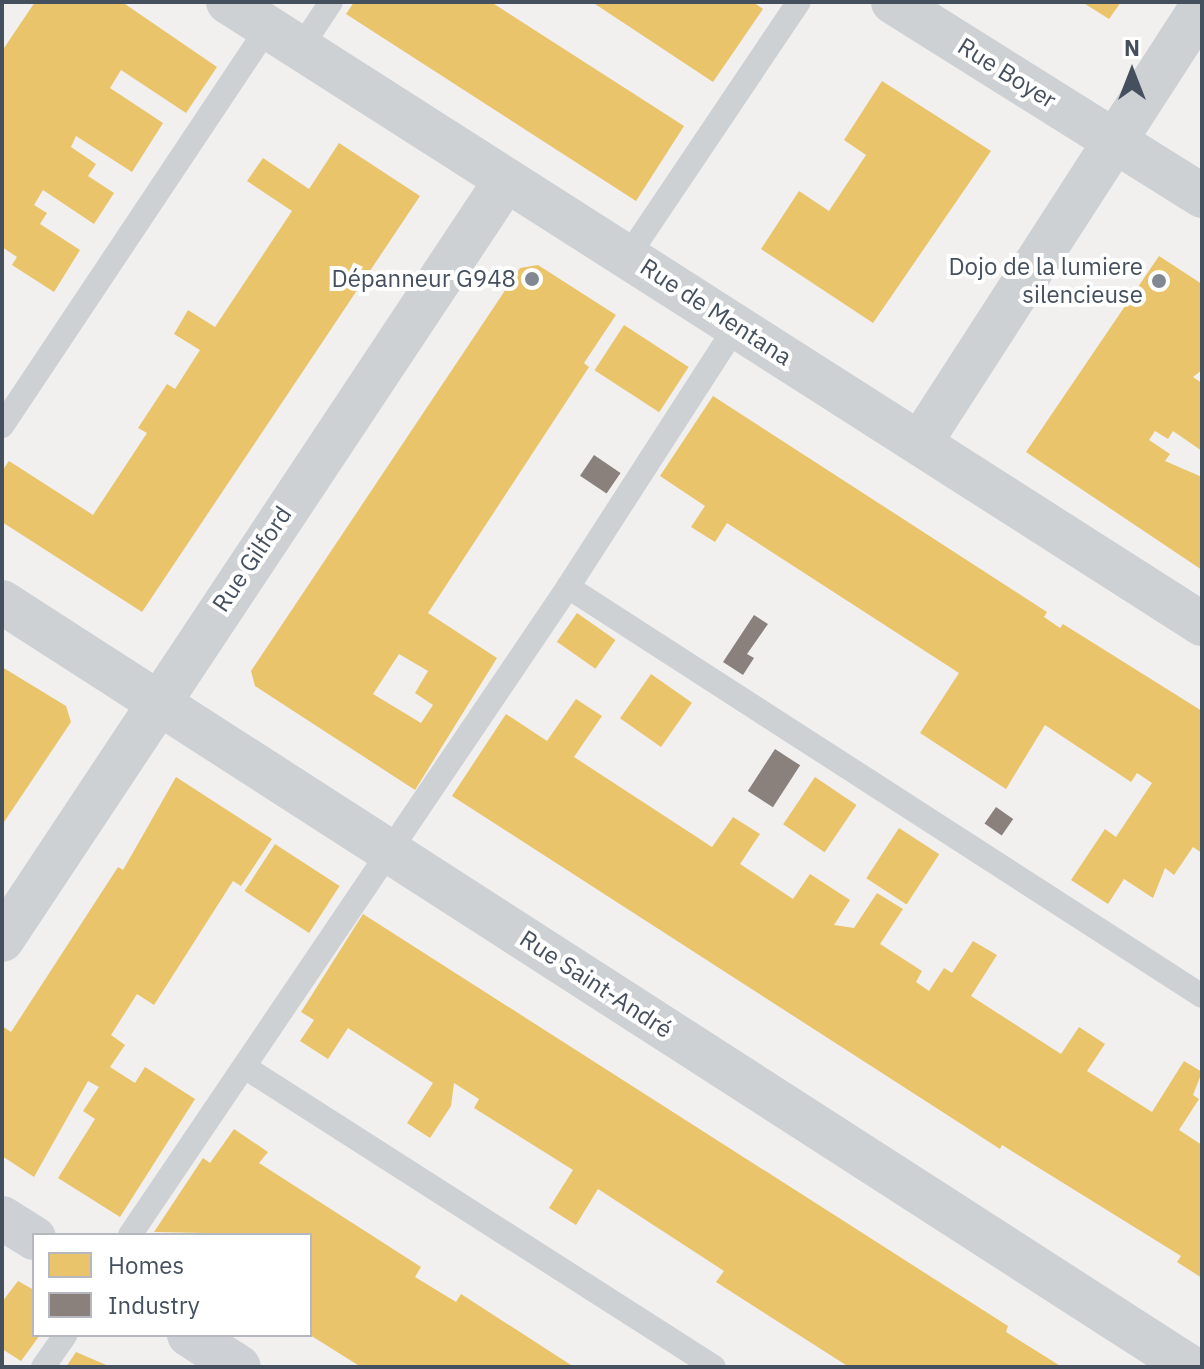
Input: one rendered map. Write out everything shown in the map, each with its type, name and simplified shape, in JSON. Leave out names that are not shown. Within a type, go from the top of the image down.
[{"type":"street","name":"Rue de Mentana","points":[[228,2],[1202,624]]},
{"type":"street","name":"Rue Boyer","points":[[893,2],[1202,196]]},
{"type":"street","points":[[920,443],[1202,6]]},
{"type":"street","name":"Rue Gilford","points":[[2,940],[156,702],[506,180]]},
{"type":"street","name":"Rue Saint-André","points":[[2,602],[1190,1367]]},
{"type":"street","points":[[2,1218],[32,1237]]},
{"type":"street","points":[[192,1337],[239,1367]]},
{"type":"lane","points":[[2,426],[284,38],[331,2]]},
{"type":"lane","points":[[628,256],[799,2]]},
{"type":"lane","points":[[131,1233],[246,1068],[388,850],[568,587],[737,325]]},
{"type":"lane","points":[[568,587],[1202,996]]},
{"type":"lane","points":[[246,1068],[714,1367]]},
{"type":"lane","points":[[43,1367],[64,1337]]},
{"type":"building: Homes","points":[[35,2],[122,2],[217,67],[186,113],[121,70],[110,88],[163,123],[132,172],[76,136],[71,147],[96,164],[88,176],[114,193],[94,224],[43,190],[34,205],[47,213],[40,224],[80,250],[54,292],[12,265],[17,257],[2,247],[2,51]]},
{"type":"building: Homes","points":[[354,2],[491,2],[684,126],[636,201],[346,14]]},
{"type":"building: Homes","points":[[592,2],[753,2],[763,9],[713,82]]},
{"type":"building: Homes","points":[[1082,2],[1121,2],[1109,19]]},
{"type":"building: Homes","points":[[882,81],[991,151],[873,323],[761,249],[799,191],[829,211],[866,155],[844,140]]},
{"type":"building: Homes","points":[[339,143],[420,196],[142,612],[2,522],[2,471],[9,461],[93,515],[147,433],[138,428],[167,384],[175,389],[200,350],[174,334],[188,310],[215,327],[292,211],[247,181],[263,158],[309,189]]},
{"type":"building: Homes","points":[[1159,256],[1202,284],[1202,370],[1193,377],[1202,383],[1202,451],[1173,431],[1168,439],[1155,431],[1149,440],[1170,454],[1165,461],[1202,477],[1202,570],[1026,452]]},
{"type":"building: Homes","points":[[538,265],[616,315],[584,363],[589,367],[428,613],[497,658],[415,790],[255,686],[251,671],[520,268]],"holes":[[[399,654],[428,671],[415,693],[433,705],[421,723],[373,694]]]},
{"type":"building: Homes","points":[[624,325],[689,367],[659,412],[595,370]]},
{"type":"building: Homes","points":[[713,396],[1047,612],[1044,617],[1060,628],[1063,624],[1202,711],[1202,853],[1193,847],[1174,875],[1165,868],[1153,898],[1124,879],[1108,904],[1071,880],[1105,829],[1116,837],[1152,783],[1137,773],[1131,782],[1045,725],[1006,789],[920,733],[959,673],[727,523],[715,542],[691,527],[705,506],[660,476]]},
{"type":"building: Homes","points":[[577,613],[616,640],[595,669],[557,642]]},
{"type":"building: Homes","points":[[2,667],[66,706],[71,722],[2,825]]},
{"type":"building: Homes","points":[[651,674],[692,703],[661,747],[620,718]]},
{"type":"building: Homes","points":[[576,699],[602,716],[574,757],[712,847],[733,817],[760,834],[740,864],[793,899],[810,874],[850,900],[834,925],[854,928],[877,893],[903,909],[880,944],[922,971],[916,982],[929,991],[944,968],[952,973],[973,941],[997,955],[971,996],[1061,1054],[1079,1027],[1105,1044],[1087,1071],[1152,1112],[1184,1061],[1202,1072],[1193,1095],[1199,1099],[1179,1130],[1202,1145],[1202,1278],[1177,1262],[1181,1256],[1002,1145],[1000,1149],[452,796],[506,714],[547,741]]},
{"type":"building: Homes","points":[[176,777],[272,839],[241,886],[233,881],[154,1005],[137,994],[111,1035],[125,1045],[110,1067],[135,1083],[145,1067],[195,1099],[120,1217],[58,1178],[95,1119],[83,1111],[99,1087],[88,1081],[34,1177],[2,1156],[2,1026],[11,1032],[118,867],[123,870]]},
{"type":"building: Homes","points":[[815,777],[856,805],[825,852],[783,824]]},
{"type":"building: Homes","points":[[899,828],[939,854],[907,904],[866,878]]},
{"type":"building: Homes","points":[[275,844],[340,886],[309,933],[245,891]]},
{"type":"building: Homes","points":[[363,914],[1008,1326],[1006,1332],[1062,1367],[849,1367],[716,1282],[724,1271],[598,1189],[576,1225],[549,1208],[573,1170],[474,1108],[479,1099],[454,1083],[451,1106],[430,1138],[407,1123],[433,1083],[348,1028],[328,1059],[300,1041],[314,1020],[301,1012]]},
{"type":"building: Homes","points":[[234,1129],[268,1152],[259,1163],[421,1267],[415,1277],[456,1302],[461,1294],[574,1367],[361,1367],[312,1336],[312,1233],[154,1232],[203,1158],[210,1163]]},
{"type":"building: Homes","points":[[18,1281],[32,1289],[32,1337],[39,1337],[21,1361],[2,1349],[2,1302]]},
{"type":"building: Homes","points":[[76,1352],[111,1367],[66,1367]]},
{"type":"building: Industry","points":[[594,455],[621,473],[607,494],[580,476]]},
{"type":"building: Industry","points":[[754,615],[768,624],[747,654],[754,658],[743,675],[723,662]]},
{"type":"building: Industry","points":[[775,749],[800,765],[773,807],[748,791]]},
{"type":"building: Industry","points":[[996,807],[1013,819],[1002,835],[985,823]]},
{"type":"place","name":"Dépanneur G948","points":[[532,279]]},
{"type":"place","name":"Dojo de la lumiere silencieuse","points":[[1159,281]]}]
